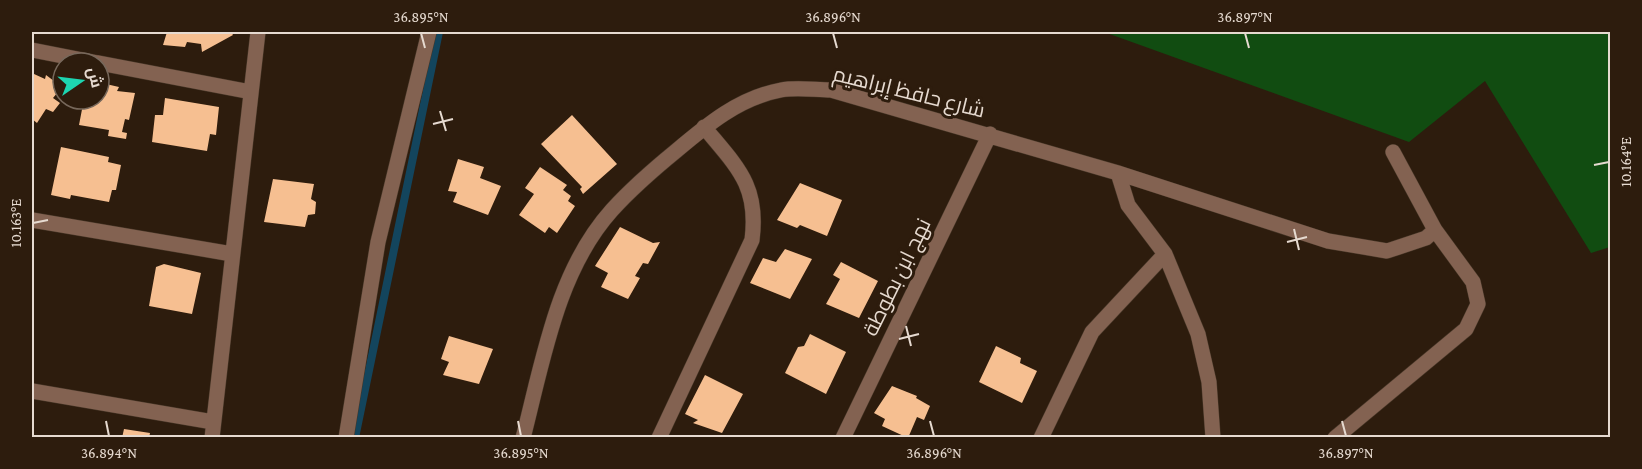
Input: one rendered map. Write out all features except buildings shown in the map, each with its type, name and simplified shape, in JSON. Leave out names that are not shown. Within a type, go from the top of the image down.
[{"type":"street","points":[[32,391],[213,430],[258,32]]},
{"type":"street","points":[[346,438],[378,242],[429,32]]},
{"type":"street","points":[[32,50],[51,54]]},
{"type":"street","points":[[111,65],[251,92]]},
{"type":"street","name":"شارع حافظ إبراهيم","points":[[523,438],[560,302],[593,237],[611,211],[648,174],[704,127],[744,101],[783,90],[831,90],[990,134],[1118,172],[1328,241],[1387,251],[1426,238],[1435,230]]},
{"type":"street","points":[[666,435],[752,240],[753,197],[744,180],[704,127]]},
{"type":"street","name":"نهج ابن بطوطة","points":[[843,438],[990,134]]},
{"type":"street","points":[[1335,438],[1466,329],[1478,304],[1473,282],[1435,230],[1393,152]]},
{"type":"street","points":[[1118,172],[1128,206],[1165,254],[1198,334],[1209,382],[1213,438]]},
{"type":"street","points":[[32,220],[232,254]]},
{"type":"street","points":[[1041,438],[1092,332],[1165,254]]},
{"type":"green space","points":[[1104,32],[1610,32],[1610,247],[1591,253],[1485,81],[1409,142]]},
{"type":"waterway","points":[[355,438],[439,32]]}]
